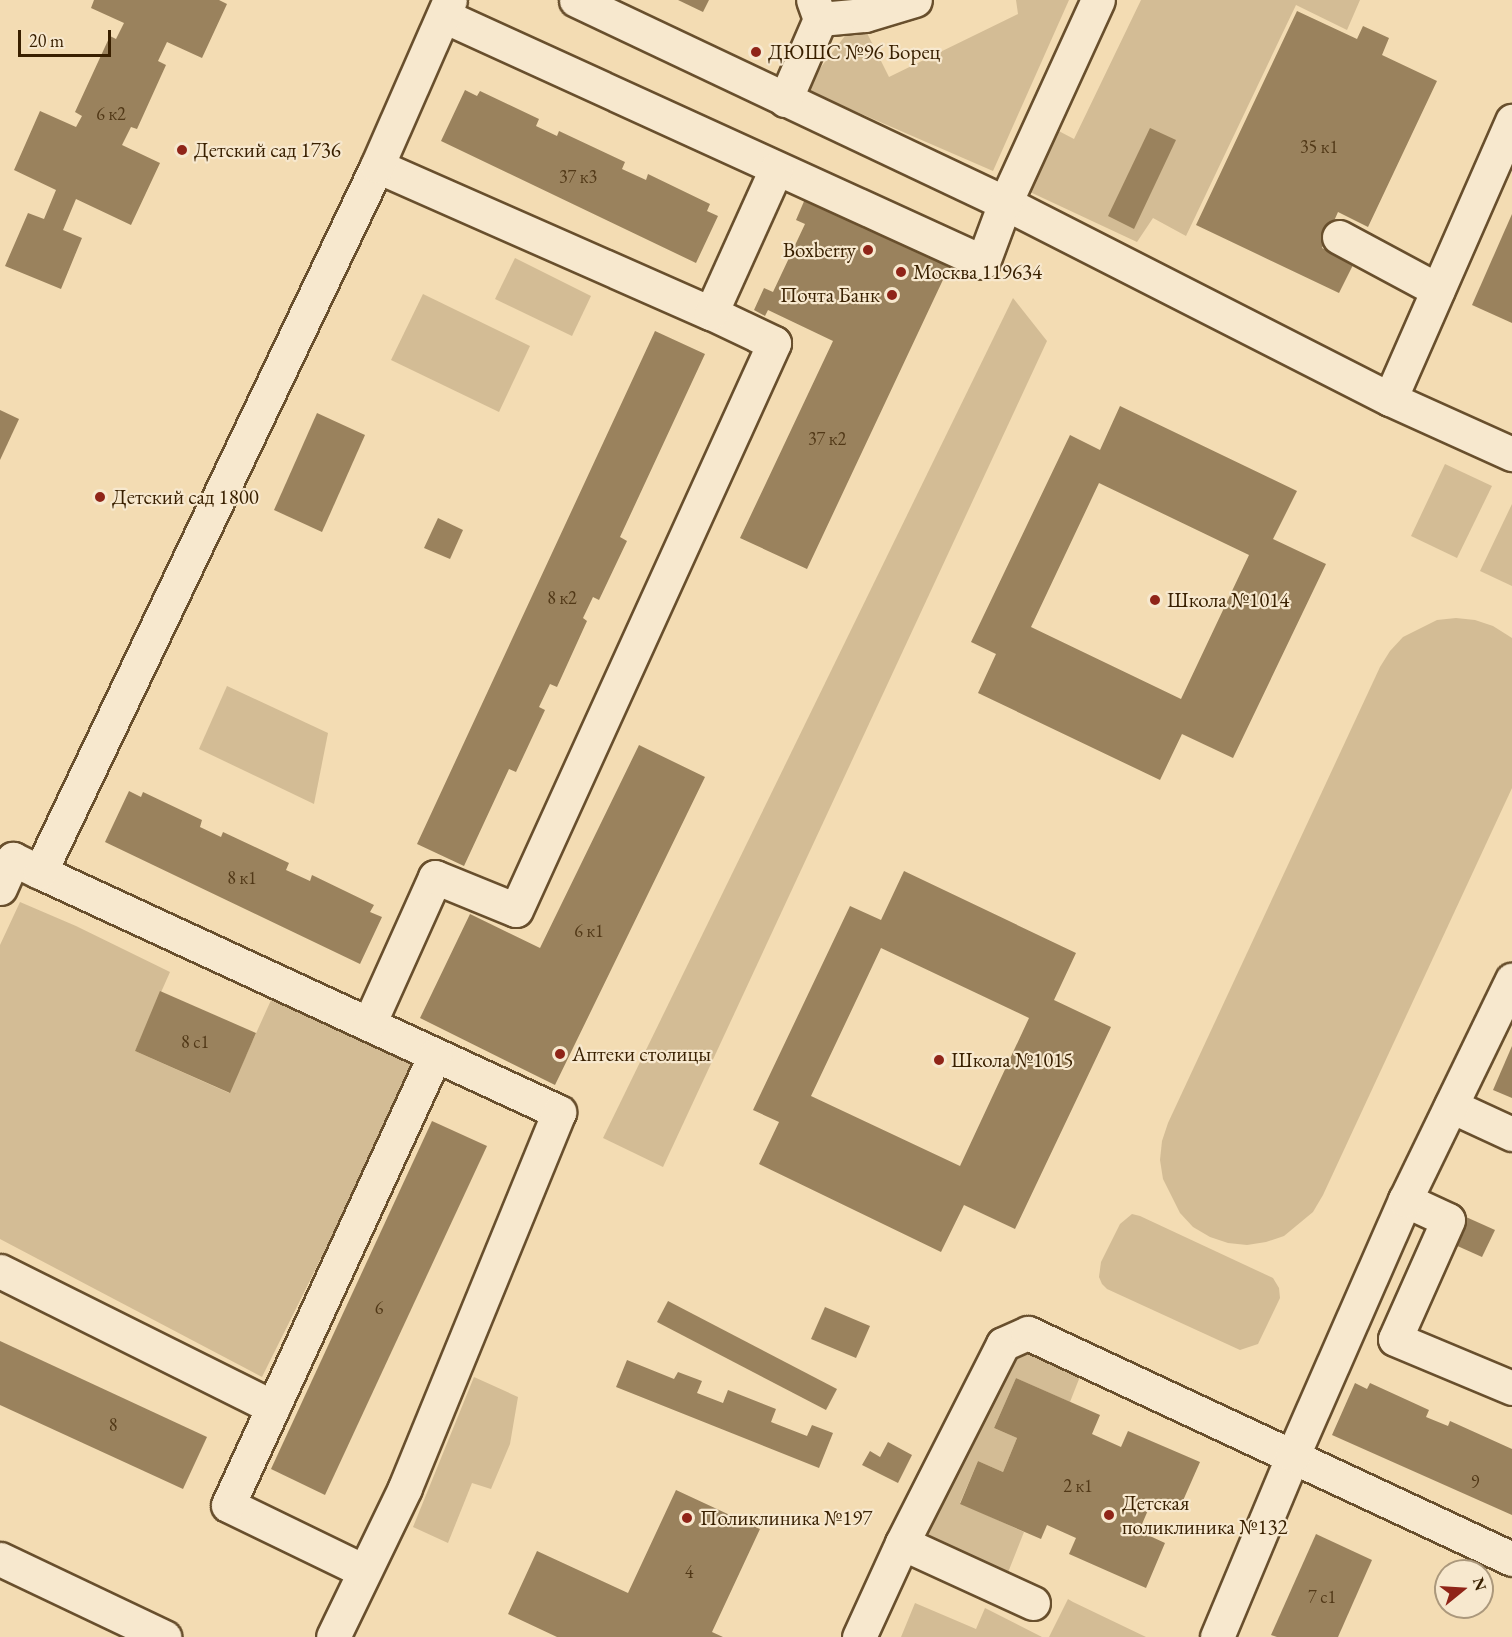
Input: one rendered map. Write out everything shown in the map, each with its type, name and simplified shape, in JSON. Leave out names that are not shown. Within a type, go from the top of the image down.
[{"type":"street","points":[[576,0],[1005,203],[1390,399],[1512,454]]},
{"type":"street","points":[[785,100],[816,9],[865,15],[915,0]]},
{"type":"street","points":[[333,1637],[405,1488],[559,1112],[369,1024],[13,868],[376,166],[447,8],[776,169],[983,262],[1005,203],[1098,0]]},
{"type":"street","points":[[1390,399],[1512,121]]},
{"type":"street","points":[[369,1024],[435,877],[516,910],[774,343],[711,313],[376,166]]},
{"type":"street","points":[[711,313],[776,169]]},
{"type":"street","points":[[1339,237],[1438,290]]},
{"type":"street","points":[[1217,1637],[1293,1455],[1405,1200],[1512,980]]},
{"type":"street","points":[[364,1571],[228,1505],[435,1054]]},
{"type":"street","points":[[1451,1106],[1512,1134]]},
{"type":"street","points":[[1405,1200],[1448,1220],[1395,1339],[1512,1388]]},
{"type":"street","points":[[0,1272],[273,1407]]},
{"type":"street","points":[[859,1637],[902,1543],[1003,1344],[1028,1333],[1512,1559]]},
{"type":"street","points":[[902,1543],[1033,1603]]},
{"type":"street","points":[[0,1559],[164,1637]]},
{"type":"shaded area","points":[[1016,0],[1069,0],[993,171],[804,89],[848,32],[866,31],[889,77],[1018,14]]},
{"type":"shaded area","points":[[1141,0],[1360,0],[1347,30],[1296,5],[1186,236],[1153,218],[1137,242],[1030,192],[1053,128],[1074,139]]},
{"type":"shaded area","points":[[515,258],[591,296],[572,336],[495,299]]},
{"type":"shaded area","points":[[423,294],[530,346],[499,412],[391,360]]},
{"type":"shaded area","points":[[1013,298],[1047,341],[663,1167],[603,1138]]},
{"type":"shaded area","points":[[1445,464],[1492,486],[1457,558],[1411,536]]},
{"type":"shaded area","points":[[1512,504],[1512,586],[1480,571]]},
{"type":"shaded area","points":[[1456,618],[1475,620],[1493,626],[1512,638],[1512,788],[1323,1195],[1313,1212],[1284,1236],[1266,1242],[1247,1245],[1228,1243],[1210,1237],[1193,1227],[1180,1213],[1163,1179],[1160,1160],[1162,1141],[1168,1123],[1380,667],[1403,637],[1437,620]]},
{"type":"shaded area","points":[[227,686],[328,733],[314,804],[199,749]]},
{"type":"shaded area","points":[[20,902],[76,926],[170,972],[135,1051],[229,1093],[272,998],[418,1063],[262,1377],[0,1239],[0,945]]},
{"type":"shaded area","points":[[1132,1214],[1273,1278],[1279,1288],[1280,1298],[1258,1344],[1240,1350],[1107,1289],[1102,1284],[1099,1277],[1101,1262],[1120,1224]]},
{"type":"shaded area","points":[[1028,1351],[1081,1374],[1070,1402],[1016,1378],[994,1428],[1017,1438],[1003,1472],[978,1461],[960,1503],[1024,1532],[1005,1580],[933,1542],[928,1532],[928,1520],[1012,1354]]},
{"type":"shaded area","points":[[474,1377],[518,1397],[510,1444],[491,1489],[472,1483],[448,1543],[413,1527]]},
{"type":"shaded area","points":[[1068,1599],[1073,1602],[1146,1637],[1049,1637]]},
{"type":"shaded area","points":[[915,1603],[976,1629],[985,1608],[1042,1637],[901,1637]]},
{"type":"building","points":[[94,0],[219,0],[227,4],[202,58],[167,42],[158,61],[166,65],[137,129],[131,127],[122,145],[160,163],[131,225],[76,199],[63,230],[82,238],[61,289],[5,266],[28,213],[44,219],[56,190],[14,170],[40,111],[76,127],[82,116],[75,112],[110,36],[116,39],[124,23],[91,8]]},
{"type":"building","points":[[678,0],[709,0],[703,12]]},
{"type":"building","points":[[1297,11],[1357,39],[1363,26],[1389,38],[1382,55],[1437,81],[1368,227],[1338,212],[1322,248],[1354,263],[1339,293],[1196,225]]},
{"type":"building","points":[[465,90],[477,96],[480,91],[539,119],[536,126],[557,136],[559,131],[625,162],[622,169],[646,180],[648,174],[710,204],[707,211],[718,216],[696,263],[441,141]]},
{"type":"building","points":[[1150,128],[1176,140],[1134,229],[1108,216]]},
{"type":"building","points":[[805,199],[949,267],[807,569],[740,538],[833,341],[768,310],[765,316],[754,310],[764,288],[773,292],[805,224],[796,220]]},
{"type":"building","points":[[1512,214],[1512,323],[1472,305]]},
{"type":"building","points":[[655,331],[705,354],[620,537],[627,541],[599,600],[593,597],[583,618],[587,621],[557,687],[550,684],[539,707],[545,710],[516,772],[509,769],[464,866],[417,844]]},
{"type":"building","points":[[1120,406],[1297,491],[1273,539],[1326,564],[1233,758],[1182,734],[1160,780],[978,693],[996,654],[971,642],[1070,435],[1100,450]],"holes":[[[1099,483],[1249,555],[1181,699],[1031,627]]]},
{"type":"building","points":[[0,410],[19,419],[0,460]]},
{"type":"building","points":[[317,413],[365,435],[322,532],[274,510]]},
{"type":"building","points":[[438,518],[463,530],[450,559],[424,548]]},
{"type":"building","points":[[639,745],[705,777],[555,1085],[420,1018],[470,914],[540,948]]},
{"type":"building","points":[[129,791],[141,797],[143,792],[202,820],[200,827],[221,837],[223,832],[289,863],[286,870],[310,881],[312,875],[374,905],[370,912],[382,917],[360,964],[105,842]]},
{"type":"building","points":[[904,871],[1076,953],[1054,1000],[1111,1027],[1015,1229],[964,1205],[941,1252],[759,1164],[779,1122],[753,1110],[850,906],[881,920]],"holes":[[[881,948],[1029,1018],[960,1166],[811,1096]]]},
{"type":"building","points":[[160,991],[256,1033],[230,1093],[135,1051]]},
{"type":"building","points":[[1512,1046],[1512,1098],[1493,1090]]},
{"type":"building","points":[[432,1121],[487,1146],[325,1495],[271,1469]]},
{"type":"building","points":[[1466,1217],[1495,1230],[1482,1257],[1453,1244]]},
{"type":"building","points":[[668,1301],[837,1389],[826,1410],[657,1322]]},
{"type":"building","points":[[825,1307],[870,1326],[856,1358],[811,1339]]},
{"type":"building","points":[[0,1341],[207,1437],[183,1489],[0,1405]]},
{"type":"building","points":[[627,1360],[674,1379],[678,1372],[702,1381],[697,1393],[723,1403],[728,1390],[776,1409],[771,1422],[807,1436],[812,1425],[833,1433],[819,1468],[616,1387]]},
{"type":"building","points":[[1016,1378],[1100,1415],[1092,1434],[1121,1447],[1128,1431],[1200,1462],[1178,1512],[1152,1501],[1139,1531],[1165,1543],[1146,1588],[1069,1554],[1076,1538],[1047,1525],[1041,1539],[960,1504],[978,1461],[1003,1472],[1017,1438],[994,1428]]},
{"type":"building","points":[[1355,1383],[1367,1389],[1370,1383],[1429,1410],[1426,1417],[1448,1426],[1450,1421],[1512,1449],[1512,1515],[1332,1435]]},
{"type":"building","points":[[888,1442],[912,1455],[898,1483],[862,1465],[870,1451],[880,1457]]},
{"type":"building","points":[[676,1490],[760,1529],[712,1632],[723,1637],[557,1637],[508,1614],[537,1551],[628,1593]]},
{"type":"building","points":[[1316,1534],[1372,1560],[1338,1637],[1277,1637],[1271,1635]]},
{"type":"place","name":"ДЮШС №96 Борец","points":[[756,52]]},
{"type":"place","name":"Детский сад 1736","points":[[182,150]]},
{"type":"place","name":"Boxberry","points":[[868,250]]},
{"type":"place","name":"Москва 119634","points":[[901,272]]},
{"type":"place","name":"Почта Банк","points":[[892,295]]},
{"type":"place","name":"Детский сад 1800","points":[[100,497]]},
{"type":"place","name":"Школа №1014","points":[[1155,600]]},
{"type":"place","name":"Аптеки столицы","points":[[560,1054]]},
{"type":"place","name":"Школа №1015","points":[[939,1060]]},
{"type":"place","name":"Детская поликлиника №132","points":[[1109,1515]]},
{"type":"place","name":"Поликлиника №197","points":[[687,1518]]}]
